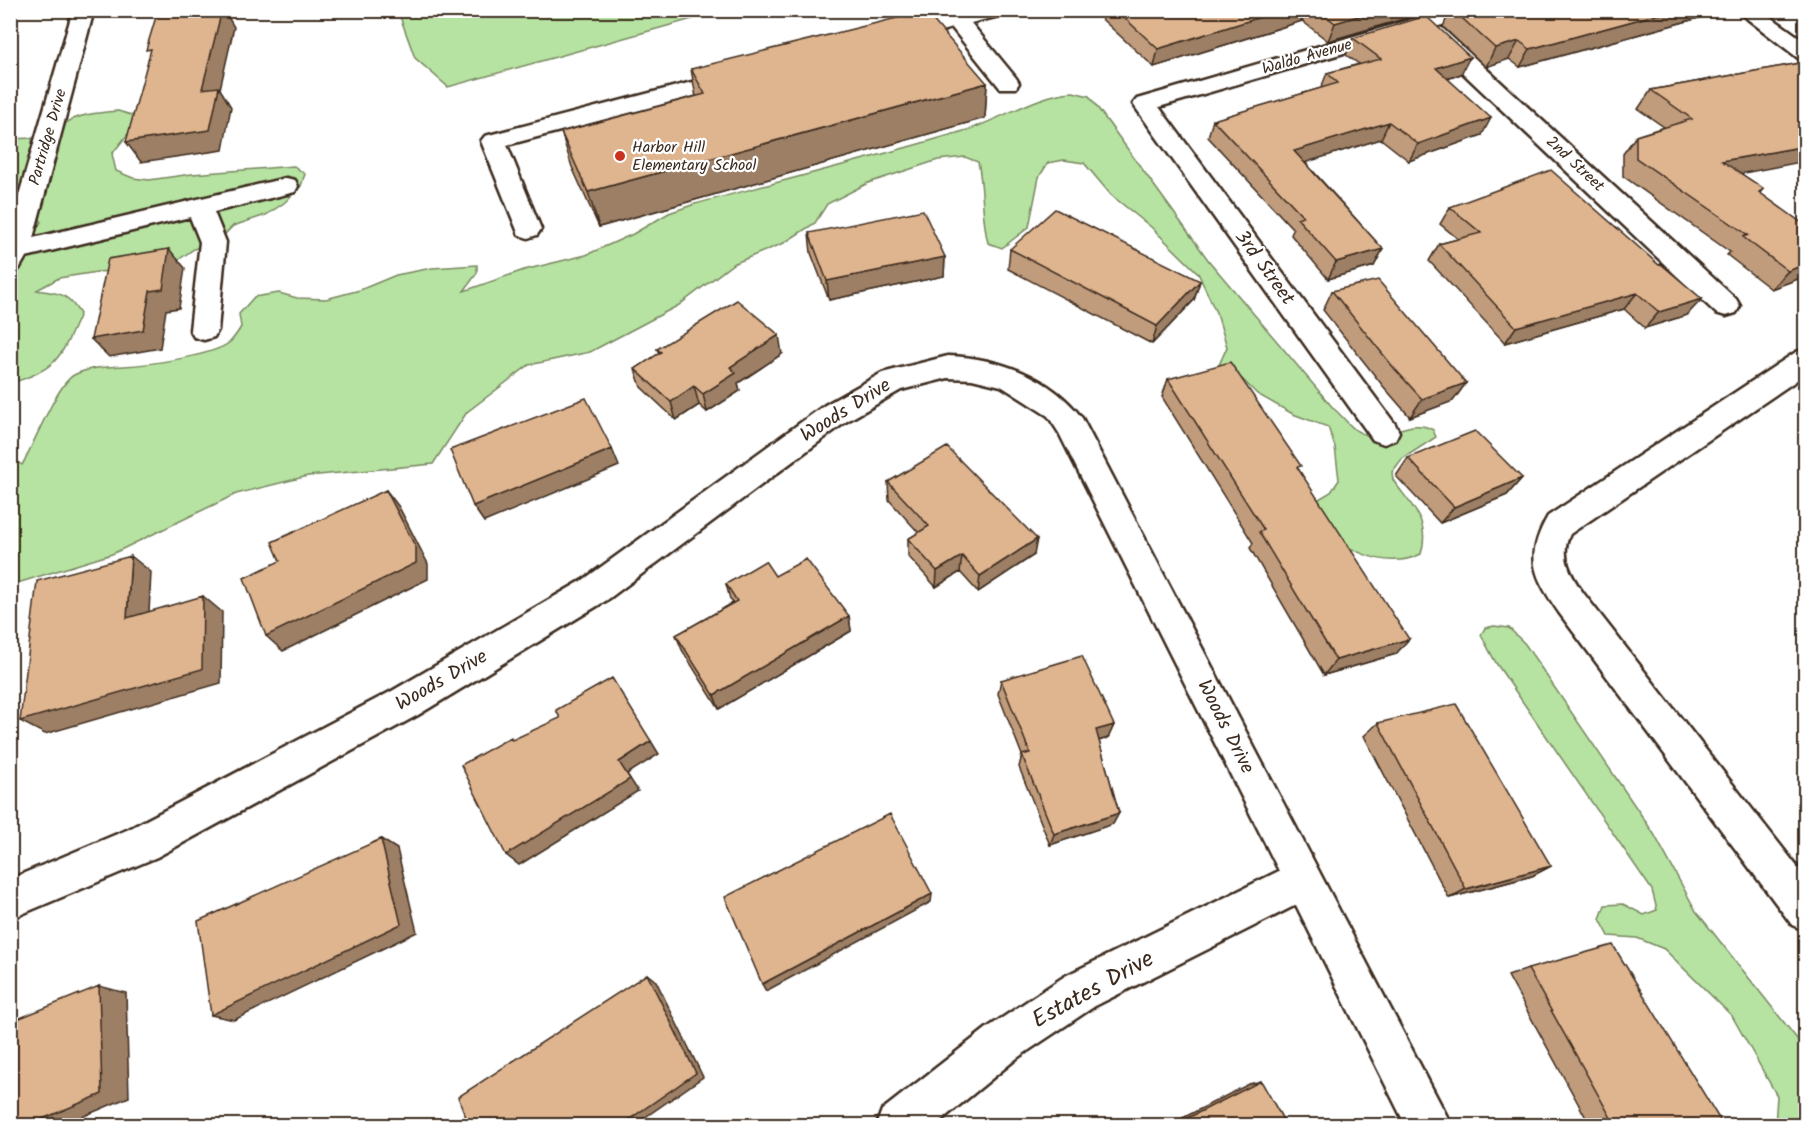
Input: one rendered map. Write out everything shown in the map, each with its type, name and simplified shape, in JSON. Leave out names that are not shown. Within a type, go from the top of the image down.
[{"type":"street","name":"Partridge Drive","points":[[13,257],[84,10]]},
{"type":"street","points":[[869,43],[995,10]]},
{"type":"street","name":"Waldo Avenue","points":[[1145,104],[1468,10]]},
{"type":"street","points":[[1746,10],[1806,53]]},
{"type":"street","points":[[957,21],[1008,83]]},
{"type":"street","name":"2nd Street","points":[[1424,24],[1726,306]]},
{"type":"street","points":[[528,229],[493,141],[759,72]]},
{"type":"street","name":"3rd Street","points":[[1145,104],[1384,432]]},
{"type":"street","points":[[13,257],[286,186]]},
{"type":"street","points":[[199,207],[213,242],[204,330]]},
{"type":"street","points":[[1806,359],[1569,518],[1550,538],[1547,551],[1550,564],[1561,587],[1806,911]]},
{"type":"street","name":"Woods Drive","points":[[10,899],[143,843],[405,704],[595,590],[836,413],[892,381],[922,371],[948,367],[972,368],[1010,376],[1058,408],[1071,426],[1430,1125]]},
{"type":"street","name":"Estates Drive","points":[[898,1125],[1002,1043],[1080,991],[1304,880]]},
{"type":"green space","points":[[398,10],[721,11],[448,87],[415,58]]},
{"type":"green space","points":[[1073,92],[1089,96],[1209,261],[1352,428],[1369,435],[1415,426],[1424,426],[1433,430],[1436,437],[1402,459],[1392,472],[1393,480],[1421,522],[1423,542],[1421,554],[1403,560],[1386,560],[1369,556],[1335,539],[1290,507],[1319,499],[1331,492],[1339,480],[1335,447],[1328,427],[1293,414],[1257,394],[1242,379],[1215,374],[1227,347],[1218,317],[1198,273],[1151,227],[1111,195],[1084,163],[1064,160],[1048,163],[1039,177],[1029,227],[1002,248],[988,243],[978,162],[965,157],[938,160],[868,183],[827,204],[815,223],[784,243],[733,264],[679,305],[590,352],[529,365],[467,412],[433,464],[308,476],[236,494],[112,554],[11,585],[10,457],[22,465],[53,402],[67,381],[74,375],[98,368],[179,359],[222,347],[230,342],[239,331],[241,327],[239,314],[254,297],[279,293],[297,298],[326,299],[360,290],[396,275],[432,268],[477,265],[477,273],[464,291],[524,270],[586,255],[633,234],[669,213],[695,204],[967,130],[1033,102]]},
{"type":"green space","points":[[118,111],[135,116],[132,129],[112,154],[116,171],[133,178],[149,180],[192,174],[294,166],[305,174],[301,186],[284,203],[266,215],[233,226],[220,239],[194,249],[178,260],[155,268],[97,272],[59,278],[37,290],[66,297],[80,314],[68,341],[56,359],[39,372],[11,383],[10,261],[33,236],[41,222],[37,209],[18,199],[11,201],[11,139],[32,138],[33,156],[53,134],[69,121],[78,117]]},
{"type":"green space","points":[[1494,626],[1509,628],[1525,644],[1654,834],[1696,911],[1805,1049],[1805,1125],[1775,1125],[1777,1096],[1732,1016],[1664,949],[1637,938],[1609,936],[1600,919],[1605,905],[1623,904],[1644,915],[1657,910],[1652,890],[1496,663],[1481,635],[1485,628]]},
{"type":"building","points":[[158,10],[222,10],[202,89],[219,87],[210,130],[126,142],[151,49],[146,50]]},
{"type":"building","points":[[1116,10],[1283,10],[1158,49]]},
{"type":"building","points":[[1318,10],[1378,10],[1335,23]]},
{"type":"building","points":[[1453,10],[1673,10],[1530,49],[1519,41],[1495,48]]},
{"type":"building","points":[[925,11],[987,83],[588,192],[561,132],[705,94],[691,69]]},
{"type":"building","points":[[1426,16],[1470,57],[1436,68],[1491,118],[1418,144],[1389,122],[1294,151],[1383,249],[1336,262],[1297,218],[1303,216],[1213,120],[1338,83],[1327,73],[1381,59],[1353,38]]},
{"type":"building","points":[[1800,63],[1806,67],[1806,146],[1722,161],[1764,189],[1759,192],[1806,226],[1806,264],[1788,271],[1743,237],[1748,235],[1636,158],[1636,136],[1692,119],[1651,90]]},
{"type":"building","points":[[1551,170],[1659,265],[1661,264],[1702,299],[1659,312],[1637,293],[1516,327],[1439,244],[1481,233],[1450,207]]},
{"type":"building","points":[[1055,209],[1200,281],[1157,326],[1010,249]]},
{"type":"building","points":[[923,210],[945,257],[827,281],[809,233]]},
{"type":"building","points":[[169,249],[163,289],[150,291],[143,330],[91,339],[108,259]]},
{"type":"building","points":[[1378,280],[1466,383],[1422,399],[1332,291]]},
{"type":"building","points":[[737,300],[779,335],[730,367],[736,373],[703,394],[694,386],[671,402],[635,369],[661,352],[657,349]]},
{"type":"building","points":[[1230,362],[1301,466],[1297,467],[1409,639],[1336,660],[1259,532],[1264,530],[1168,379]]},
{"type":"building","points":[[586,398],[612,449],[473,506],[450,450]]},
{"type":"building","points":[[1475,431],[1522,478],[1454,507],[1408,458]]},
{"type":"building","points":[[947,447],[1037,539],[980,576],[962,556],[937,571],[908,539],[929,526],[888,482]]},
{"type":"building","points":[[386,490],[416,548],[416,563],[266,636],[244,578],[280,561],[272,542]]},
{"type":"building","points":[[131,556],[127,618],[203,596],[202,669],[20,721],[37,581]]},
{"type":"building","points":[[806,559],[849,616],[714,695],[676,635],[737,601],[726,584],[765,561],[775,576]]},
{"type":"building","points":[[1082,656],[1114,725],[1096,730],[1119,813],[1054,834],[1022,755],[1030,753],[1001,680]]},
{"type":"building","points":[[612,678],[651,741],[619,762],[630,779],[506,855],[461,765],[511,737],[512,740],[560,718],[556,710]]},
{"type":"building","points":[[1456,704],[1551,866],[1466,889],[1378,723]]},
{"type":"building","points":[[890,814],[932,894],[762,984],[725,897]]},
{"type":"building","points":[[381,839],[401,924],[211,1015],[198,921]]},
{"type":"building","points":[[1613,945],[1723,1125],[1615,1125],[1528,969]]},
{"type":"building","points":[[647,974],[696,1073],[621,1125],[469,1125],[458,1097]]},
{"type":"building","points":[[99,986],[102,1094],[28,1125],[10,1125],[10,1022]]},
{"type":"building","points":[[1261,1081],[1286,1125],[1174,1125]]},
{"type":"place","name":"Harbor Hill Elementary School","points":[[620,156]]}]
